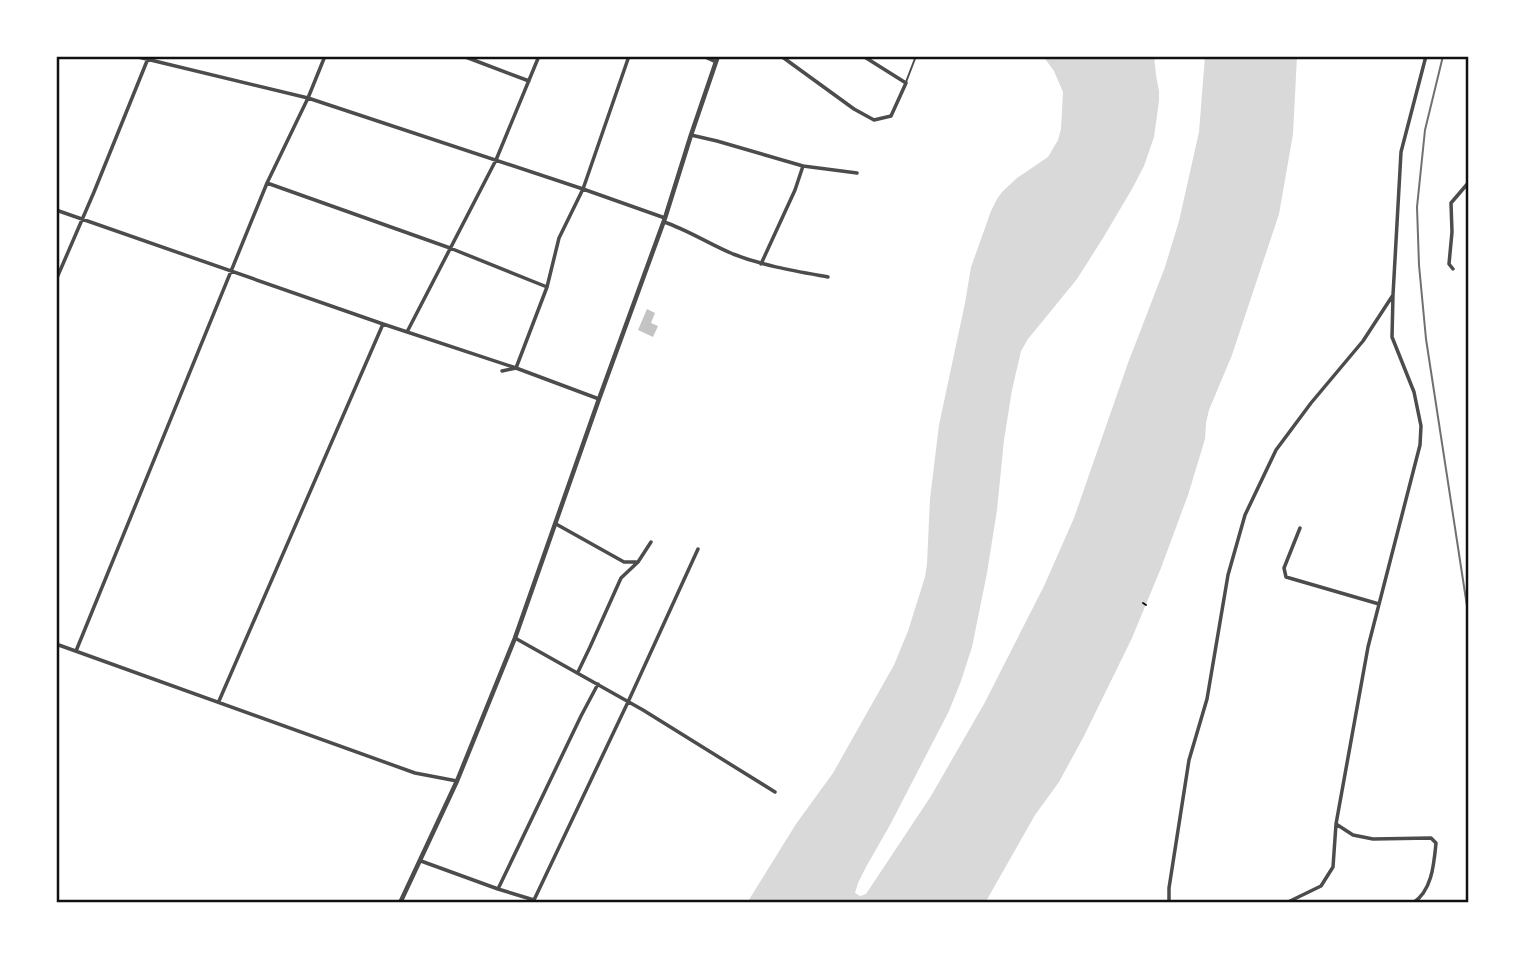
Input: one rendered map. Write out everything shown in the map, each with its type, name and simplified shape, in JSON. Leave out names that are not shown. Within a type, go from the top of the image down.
[{"type":"street","points":[[134,56],[308,98],[583,189],[665,220],[731,253],[761,264],[828,277]]},
{"type":"street","points":[[76,651],[230,271],[325,56]]},
{"type":"street","points":[[463,56],[529,81]]},
{"type":"street","points":[[407,332],[496,160],[539,56]]},
{"type":"street","points":[[516,368],[547,286],[559,238],[583,189],[628,56]]},
{"type":"street","points":[[400,903],[457,781],[515,638],[665,220],[717,59],[703,56]]},
{"type":"street","points":[[781,56],[854,109],[874,120],[891,116],[906,83],[863,56]]},
{"type":"street","points":[[1286,903],[1321,886],[1333,867],[1336,824],[1368,647],[1420,445],[1421,426],[1414,392],[1392,337],[1401,152],[1426,56]]},
{"type":"street","points":[[56,280],[148,58]]},
{"type":"street","points":[[691,135],[803,166],[857,173]]},
{"type":"street","points":[[761,264],[795,190],[803,166]]},
{"type":"street","points":[[1453,269],[1449,264],[1451,203],[1469,182]]},
{"type":"street","points":[[267,183],[450,248],[547,286]]},
{"type":"street","points":[[56,210],[599,399]]},
{"type":"street","points":[[1169,903],[1189,760],[1206,699],[1228,575],[1245,515],[1276,450],[1363,341],[1393,295]]},
{"type":"street","points":[[219,702],[383,324]]},
{"type":"street","points":[[502,371],[516,368]]},
{"type":"street","points":[[556,524],[624,562],[638,562]]},
{"type":"street","points":[[1300,528],[1284,568],[1286,577],[1380,604]]},
{"type":"street","points":[[578,672],[621,578],[638,562],[651,542]]},
{"type":"street","points":[[421,861],[534,900],[698,549]]},
{"type":"street","points":[[515,638],[578,672],[775,792]]},
{"type":"street","points":[[56,643],[415,773],[457,781]]},
{"type":"street","points":[[498,889],[598,684]]},
{"type":"street","points":[[1336,824],[1353,835],[1373,839],[1431,838],[1436,843],[1428,886],[1421,898],[1413,903]]},
{"type":"lane","points":[[906,83],[916,56]]},
{"type":"shaded area","points":[[1043,56],[1154,56],[1159,101],[1154,137],[1144,166],[1103,238],[1077,279],[1021,351],[1004,440],[987,573],[972,647],[949,711],[866,867],[855,893],[860,896],[866,894],[931,796],[984,704],[1044,586],[1074,518],[1165,267],[1179,221],[1199,132],[1205,56],[1297,56],[1293,134],[1279,214],[1232,355],[1209,410],[1205,439],[1188,495],[1132,638],[1084,736],[985,903],[747,903],[796,824],[833,773],[894,665],[908,631],[925,577],[930,499],[939,425],[971,267],[997,199],[1017,178],[1048,157],[1061,129],[1063,92],[1054,71]]},
{"type":"building","points":[[647,309],[655,313],[651,323],[658,326],[653,337],[638,330]]},
{"type":"railway","points":[[1443,56],[1425,130],[1417,207],[1419,265],[1426,339],[1469,619]]}]
